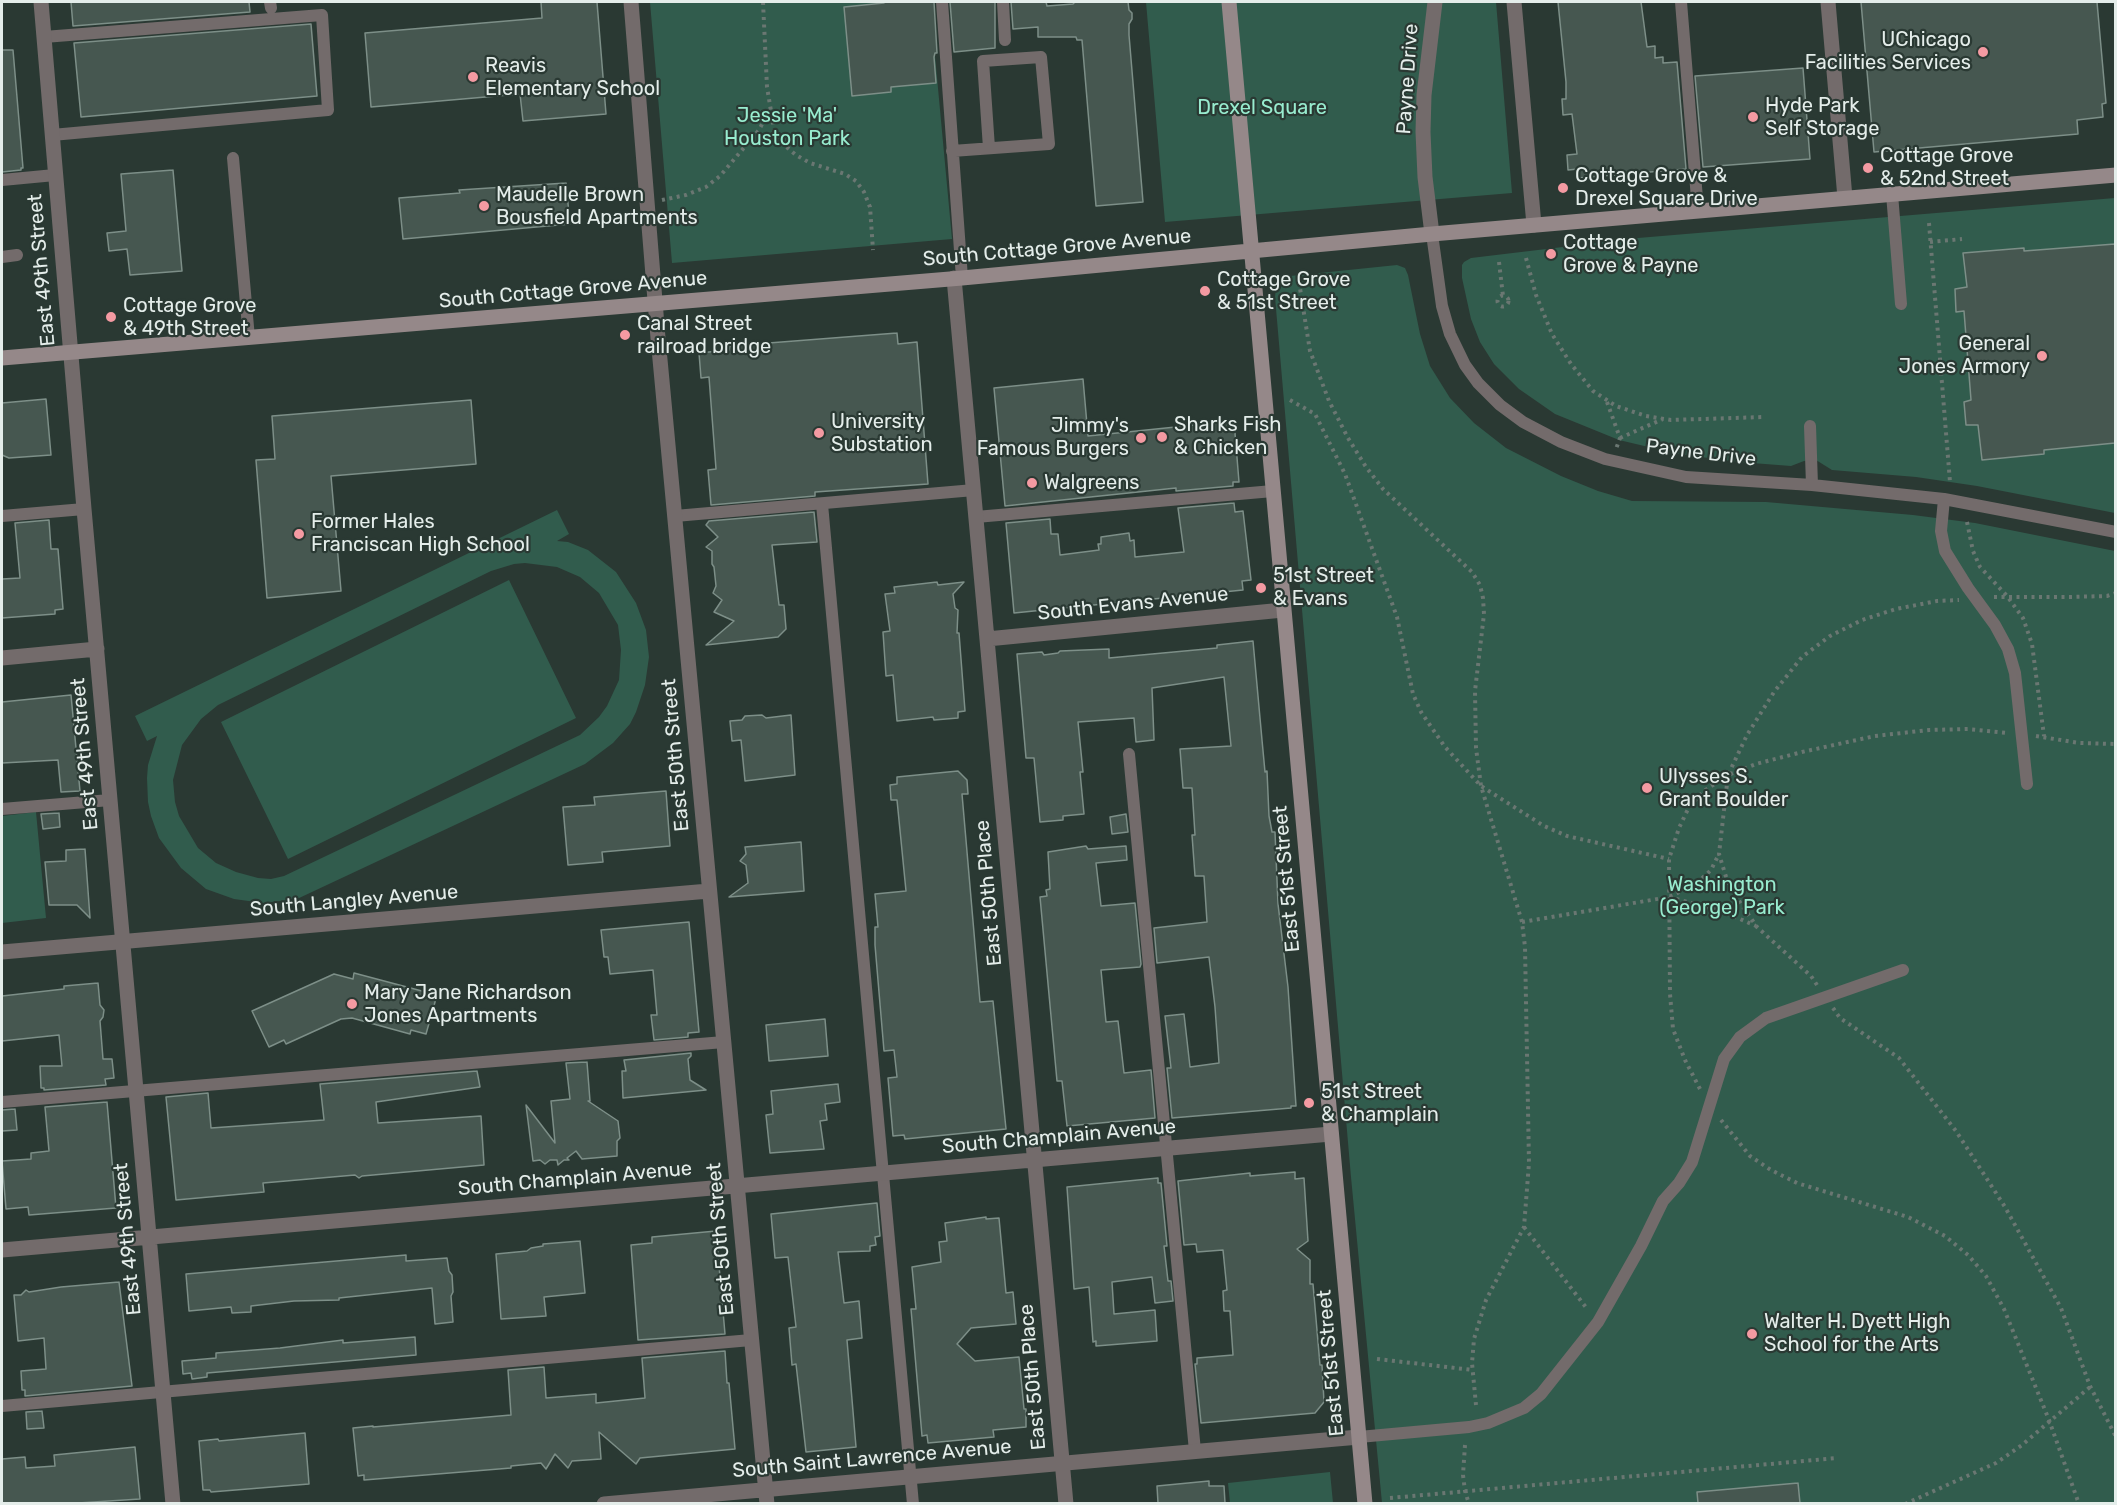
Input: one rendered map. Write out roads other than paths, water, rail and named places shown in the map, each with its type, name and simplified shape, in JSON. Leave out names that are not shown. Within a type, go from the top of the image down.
[{"type":"main road","name":"East 51st Street","points":[[1229,2],[1365,1503]]},
{"type":"main road","name":"South Cottage Grove Avenue","points":[[2,358],[958,278],[2115,175]]},
{"type":"street","name":"East 49th Street","points":[[41,2],[70,353],[173,1503]]},
{"type":"street","name":"East 50th Street","points":[[631,2],[655,304],[766,1496]]},
{"type":"street","name":"Payne Drive","points":[[1432,234],[1425,177],[1424,95],[1435,2]]},
{"type":"street","points":[[1514,2],[1534,225]]},
{"type":"street","points":[[1828,2],[1845,198]]},
{"type":"street","name":"East 50th Place","points":[[958,278],[976,517],[1066,1503]]},
{"type":"street","name":"South Evans Avenue","points":[[987,639],[1283,610]]},
{"type":"street","points":[[2,657],[97,649]]},
{"type":"street","name":"South Langley Avenue","points":[[2,952],[710,891]]},
{"type":"street","name":"South Champlain Avenue","points":[[2,1250],[1331,1134]]},
{"type":"street","name":"South Saint Lawrence Avenue","points":[[604,1503],[766,1496],[911,1477],[1359,1437]]},
{"type":"lane","points":[[942,2],[958,278]]},
{"type":"lane","points":[[1003,2],[1005,40]]},
{"type":"lane","points":[[1681,2],[1698,211]]},
{"type":"lane","points":[[44,37],[322,15],[328,110],[52,135]]},
{"type":"lane","points":[[952,151],[1048,144],[1041,57],[983,61],[989,148]]},
{"type":"lane","points":[[233,158],[249,338]]},
{"type":"lane","points":[[2,180],[55,175]]},
{"type":"lane","points":[[1892,194],[1901,304]]},
{"type":"lane","name":"Payne Drive","points":[[1432,234],[1442,306],[1450,334],[1465,365],[1478,383],[1500,405],[1523,422],[1561,442],[1612,461],[1686,477],[1812,485],[1944,499],[2115,532]]},
{"type":"lane","points":[[2,257],[17,255]]},
{"type":"lane","points":[[1810,426],[1812,485]]},
{"type":"lane","points":[[675,516],[974,490]]},
{"type":"lane","points":[[976,517],[1273,491]]},
{"type":"lane","points":[[1944,499],[1941,531],[1945,551],[1995,625],[2008,649],[2015,673],[2027,784]]},
{"type":"lane","points":[[822,504],[913,1503]]},
{"type":"lane","points":[[2,516],[84,509]]},
{"type":"lane","points":[[1129,754],[1195,1451]]},
{"type":"lane","points":[[2,809],[110,800]]},
{"type":"lane","points":[[1359,1437],[1469,1427],[1507,1417],[1524,1408],[1541,1394],[1598,1322],[1641,1246],[1663,1201],[1679,1183],[1692,1162],[1724,1059],[1740,1036],[1766,1018],[1903,970]]},
{"type":"lane","points":[[2,1102],[724,1042]]},
{"type":"lane","points":[[2,1406],[751,1340]]},
{"type":"place","name":"UChicago Facilities Services","points":[[1983,52]]},
{"type":"place","name":"Reavis Elementary School","points":[[473,77]]},
{"type":"place","name":"Hyde Park Self Storage","points":[[1753,117]]},
{"type":"place","name":"Cottage Grove & 52nd Street","points":[[1868,168]]},
{"type":"place","name":"Cottage Grove & Drexel Square Drive","points":[[1563,188]]},
{"type":"place","name":"Maudelle Brown Bousfield Apartments","points":[[484,206]]},
{"type":"place","name":"Cottage Grove & Payne","points":[[1551,254]]},
{"type":"place","name":"Cottage Grove & 51st Street","points":[[1205,291]]},
{"type":"place","name":"Cottage Grove & 49th Street","points":[[111,317]]},
{"type":"place","name":"Canal Street railroad bridge","points":[[625,335]]},
{"type":"place","name":"General Jones Armory","points":[[2042,356]]},
{"type":"place","name":"University Substation","points":[[819,433]]},
{"type":"place","name":"Sharks Fish & Chicken","points":[[1162,437]]},
{"type":"place","name":"Jimmy's Famous Burgers","points":[[1141,438]]},
{"type":"place","name":"Walgreens","points":[[1032,483]]},
{"type":"place","name":"Former Hales Franciscan High School","points":[[299,534]]},
{"type":"place","name":"51st Street & Evans","points":[[1261,588]]},
{"type":"place","name":"Ulysses S. Grant Boulder","points":[[1647,788]]},
{"type":"place","name":"Mary Jane Richardson Jones Apartments","points":[[352,1004]]},
{"type":"place","name":"51st Street & Champlain","points":[[1309,1103]]},
{"type":"place","name":"Walter H. Dyett High School for the Arts","points":[[1752,1334]]},
{"type":"park label","name":"Drexel Square","points":[[1262,108]]},
{"type":"park label","name":"Jessie 'Ma' Houston Park","points":[[787,128]]},
{"type":"park label","name":"Washington (George) Park","points":[[1722,896]]}]
